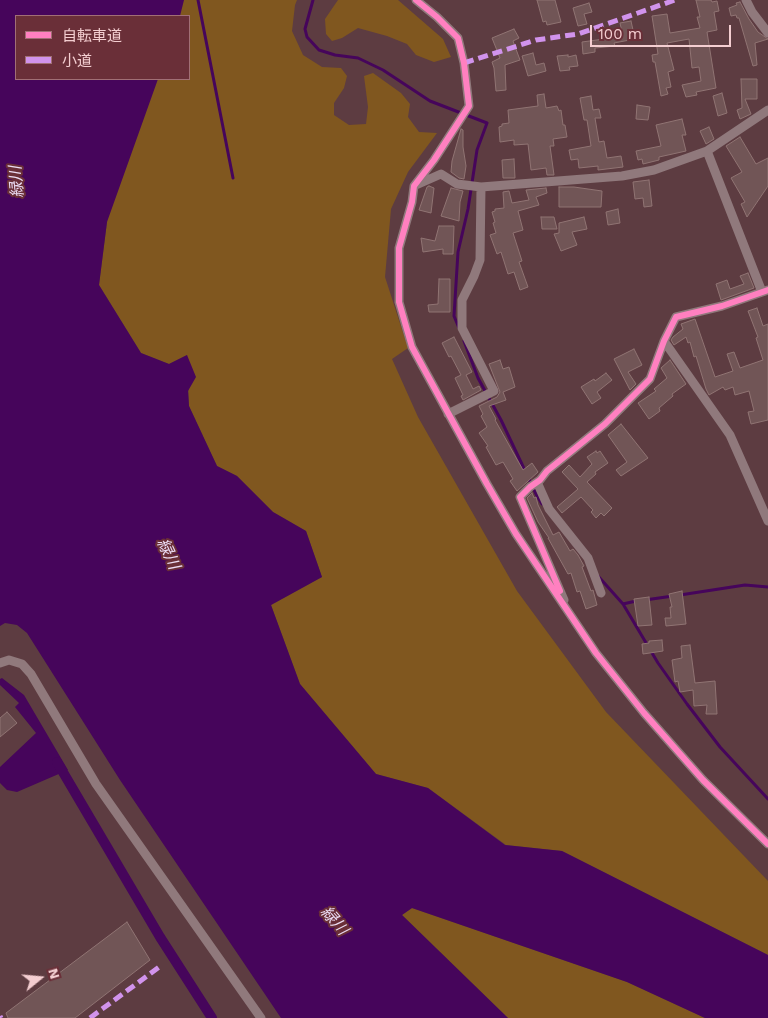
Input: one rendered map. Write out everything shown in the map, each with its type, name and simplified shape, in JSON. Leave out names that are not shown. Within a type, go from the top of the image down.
[{"type":"street","points":[[416,0],[458,38],[464,63],[469,106],[434,160],[414,186],[412,202],[399,248],[399,302],[412,347],[516,534],[596,654],[644,713],[704,780],[768,844]]},
{"type":"street","points":[[746,0],[752,12],[768,32]]},
{"type":"street","points":[[414,186],[441,174],[457,184],[481,187],[622,176],[654,170],[707,151],[768,110]]},
{"type":"street","points":[[572,619],[520,497],[547,471],[605,424],[650,379],[664,341],[676,318],[722,306],[765,291],[707,151]]},
{"type":"street","points":[[448,414],[494,391],[462,328],[462,300],[480,260],[481,187]]},
{"type":"street","points":[[664,341],[730,435],[768,521]]},
{"type":"street","points":[[537,482],[549,509],[588,558],[601,593]]},
{"type":"street","points":[[0,663],[9,660],[22,664],[31,674],[96,784],[261,1018]]},
{"type":"shaded area","points":[[165,0],[297,0],[292,31],[303,55],[322,67],[341,68],[347,76],[344,88],[334,103],[334,115],[349,125],[366,124],[368,107],[364,76],[373,73],[401,93],[410,104],[408,117],[419,132],[437,133],[408,172],[391,209],[385,277],[408,348],[392,359],[418,417],[517,591],[606,712],[768,881],[768,955],[562,851],[506,845],[428,788],[376,774],[300,684],[271,605],[322,577],[306,531],[273,512],[237,476],[217,466],[189,406],[187,355],[169,364],[141,353],[99,285],[107,222],[57,80],[190,80],[190,15],[148,15]]},
{"type":"shaded area","points":[[338,0],[398,0],[443,39],[451,57],[434,62],[416,55],[407,44],[358,28],[342,38],[332,41],[326,34],[325,19]]},
{"type":"shaded area","points":[[412,908],[627,982],[705,1018],[508,1018],[402,915]]},
{"type":"water","name":"緑川","points":[[0,0],[184,0],[180,15],[15,15],[15,80],[158,80],[107,222],[99,285],[141,353],[169,364],[187,355],[196,377],[188,391],[189,406],[217,466],[237,476],[273,512],[306,531],[322,577],[271,605],[300,684],[376,774],[428,788],[505,845],[562,851],[768,955],[768,1018],[705,1018],[627,982],[412,908],[402,915],[508,1018],[281,1018],[120,780],[27,633],[17,625],[5,623],[0,626]]},
{"type":"water","points":[[2,678],[24,695],[68,770],[17,792],[7,790],[0,783],[0,767],[36,733],[15,707],[19,703],[0,685],[0,679]]},
{"type":"building","points":[[537,0],[555,0],[561,22],[547,25],[546,21],[543,22]]},
{"type":"building","points":[[696,0],[717,1],[719,11],[714,12],[717,30],[707,32],[716,88],[696,92],[697,95],[686,97],[682,85],[701,81],[699,67],[692,68],[689,39],[667,43],[674,70],[668,72],[671,87],[666,88],[668,94],[661,96],[652,55],[658,54],[652,16],[667,14],[670,33],[700,28],[697,17],[700,17]]},
{"type":"building","points":[[740,2],[758,32],[768,39],[755,43],[757,65],[753,66],[739,18],[736,15],[731,16],[729,8]]},
{"type":"building","points":[[589,3],[592,12],[584,14],[587,24],[578,26],[573,8]]},
{"type":"building","points":[[631,21],[635,39],[614,43],[615,46],[595,48],[595,52],[583,54],[582,42],[618,36],[617,32],[622,32],[620,23]]},
{"type":"building","points":[[514,29],[519,38],[513,41],[520,60],[505,65],[506,90],[496,91],[492,62],[500,58],[492,38]]},
{"type":"building","points":[[533,53],[536,65],[544,63],[546,71],[528,76],[522,56]]},
{"type":"building","points":[[568,55],[568,57],[576,55],[578,66],[569,67],[570,70],[560,71],[557,56]]},
{"type":"building","points":[[741,79],[757,79],[757,99],[745,99],[751,114],[740,119],[737,110],[742,108]]},
{"type":"building","points":[[722,93],[727,113],[718,116],[713,96]]},
{"type":"building","points":[[544,94],[546,108],[557,106],[559,111],[561,110],[567,137],[553,139],[554,146],[550,146],[554,175],[547,175],[546,168],[531,170],[528,144],[514,145],[514,140],[500,142],[499,127],[502,124],[509,123],[508,110],[538,106],[537,95]]},
{"type":"building","points":[[591,96],[593,110],[599,109],[601,118],[595,118],[599,142],[604,141],[607,158],[621,156],[623,167],[598,170],[598,166],[579,168],[578,159],[571,160],[569,150],[591,146],[587,120],[584,120],[580,98]]},
{"type":"building","points":[[637,105],[650,107],[648,120],[636,119]]},
{"type":"building","points":[[682,119],[686,135],[682,135],[686,151],[659,157],[659,160],[643,164],[642,159],[638,160],[636,151],[661,146],[656,125]]},
{"type":"building","points":[[709,127],[714,139],[706,144],[700,131]]},
{"type":"building","points":[[461,129],[463,130],[466,166],[464,179],[451,172],[452,161]]},
{"type":"building","points":[[740,137],[756,164],[768,158],[768,186],[747,217],[741,204],[745,202],[731,178],[742,172],[726,146]]},
{"type":"building","points":[[514,159],[515,178],[503,178],[502,160]]},
{"type":"building","points":[[649,180],[652,206],[644,207],[643,198],[635,199],[633,182]]},
{"type":"building","points":[[429,186],[434,188],[431,213],[419,210]]},
{"type":"building","points":[[559,187],[602,191],[601,207],[559,207]]},
{"type":"building","points":[[451,188],[463,191],[460,202],[459,221],[441,216]]},
{"type":"building","points":[[546,188],[547,193],[536,197],[539,205],[518,211],[523,230],[513,233],[522,261],[519,262],[528,287],[520,290],[514,272],[508,274],[501,252],[497,254],[490,235],[496,233],[492,212],[495,209],[504,208],[503,192],[509,191],[512,203],[529,200],[526,190]]},
{"type":"building","points":[[618,209],[620,223],[608,225],[606,212]]},
{"type":"building","points":[[541,217],[554,217],[557,229],[542,229]]},
{"type":"building","points":[[584,217],[587,229],[572,232],[577,245],[561,251],[554,234],[559,233],[559,223]]},
{"type":"building","points":[[439,226],[454,226],[453,254],[443,254],[443,249],[423,252],[421,238],[435,241]]},
{"type":"building","points":[[748,273],[754,288],[721,300],[716,284],[727,280],[730,289],[744,284],[740,276]]},
{"type":"building","points":[[439,279],[450,279],[450,312],[429,312],[428,305],[438,304]]},
{"type":"building","points":[[757,308],[763,326],[768,324],[768,420],[751,424],[748,412],[754,411],[749,391],[735,395],[733,387],[725,390],[723,387],[709,395],[690,342],[688,343],[686,337],[674,345],[671,340],[683,329],[681,324],[695,319],[715,377],[733,371],[727,354],[734,352],[740,368],[763,360],[756,338],[758,337],[748,311]]},
{"type":"building","points":[[454,337],[472,372],[466,375],[473,389],[479,386],[481,390],[463,400],[461,396],[463,395],[455,378],[461,375],[442,343]]},
{"type":"building","points":[[634,349],[642,365],[628,372],[636,384],[630,390],[614,359]]},
{"type":"building","points":[[500,360],[503,369],[509,367],[515,387],[503,392],[506,400],[489,406],[523,470],[532,463],[538,472],[517,491],[510,481],[513,479],[503,462],[496,465],[486,447],[488,446],[479,433],[487,427],[481,416],[483,414],[479,406],[497,397],[500,392],[489,364]]},
{"type":"building","points":[[670,360],[686,384],[672,394],[673,396],[659,408],[660,411],[649,419],[638,403],[656,391],[654,389],[667,378],[661,368]]},
{"type":"building","points":[[606,373],[612,380],[597,392],[601,398],[592,404],[581,387],[594,379],[595,381]]},
{"type":"building","points":[[621,424],[648,458],[621,476],[616,470],[627,462],[608,435]]},
{"type":"building","points":[[596,451],[597,453],[600,451],[608,463],[595,472],[596,474],[587,482],[612,508],[604,516],[601,513],[596,518],[591,512],[593,510],[581,497],[562,513],[557,507],[578,489],[562,472],[569,465],[580,477],[592,464],[587,457]]},
{"type":"building","points":[[532,493],[534,498],[536,497],[553,535],[559,532],[570,551],[573,549],[578,555],[584,566],[582,567],[591,591],[593,590],[597,605],[586,609],[580,591],[577,592],[571,573],[568,574],[549,538],[538,522],[527,498]]},
{"type":"building","points":[[682,591],[686,624],[666,626],[665,618],[671,618],[670,607],[672,607],[669,594]]},
{"type":"building","points":[[649,597],[652,625],[638,626],[634,599]]},
{"type":"building","points":[[662,640],[663,651],[643,654],[642,644],[649,643],[649,641]]},
{"type":"building","points":[[690,645],[695,683],[715,681],[717,714],[706,714],[707,705],[694,706],[693,690],[680,692],[678,681],[675,682],[672,660],[682,658],[681,646]]},
{"type":"building","points":[[7,712],[17,723],[0,737],[0,718]]},
{"type":"building","points":[[127,922],[150,960],[75,1018],[8,1018],[6,1013]]},
{"type":"waterway","points":[[198,0],[233,178]]},
{"type":"waterway","points":[[313,0],[305,29],[307,37],[319,50],[335,55],[358,58],[383,70],[430,101],[487,123],[477,150],[468,209],[458,252],[454,316],[459,328]]},
{"type":"waterway","points":[[464,341],[478,378],[542,504]]},
{"type":"waterway","points":[[598,576],[623,604],[658,663],[687,704],[720,747],[768,799]]},
{"type":"waterway","points":[[680,595],[745,585],[768,587]]},
{"type":"waterway","points":[[645,600],[673,596]]},
{"type":"waterway","points":[[623,604],[636,601]]},
{"type":"waterway","points":[[57,762],[160,937],[212,1018]]},
{"type":"marked path","points":[[464,63],[536,40],[578,34],[675,0]]},
{"type":"marked path","points":[[90,1018],[162,965]]},
{"type":"cycle path","points":[[416,0],[458,38],[464,63],[469,106],[434,160],[414,186],[412,202],[399,248],[399,302],[412,347],[516,534],[596,653],[644,713],[703,780],[768,844]]},
{"type":"cycle path","points":[[560,591],[520,497],[540,480],[547,471],[605,424],[650,379],[664,341],[676,317],[722,306],[768,290]]}]
